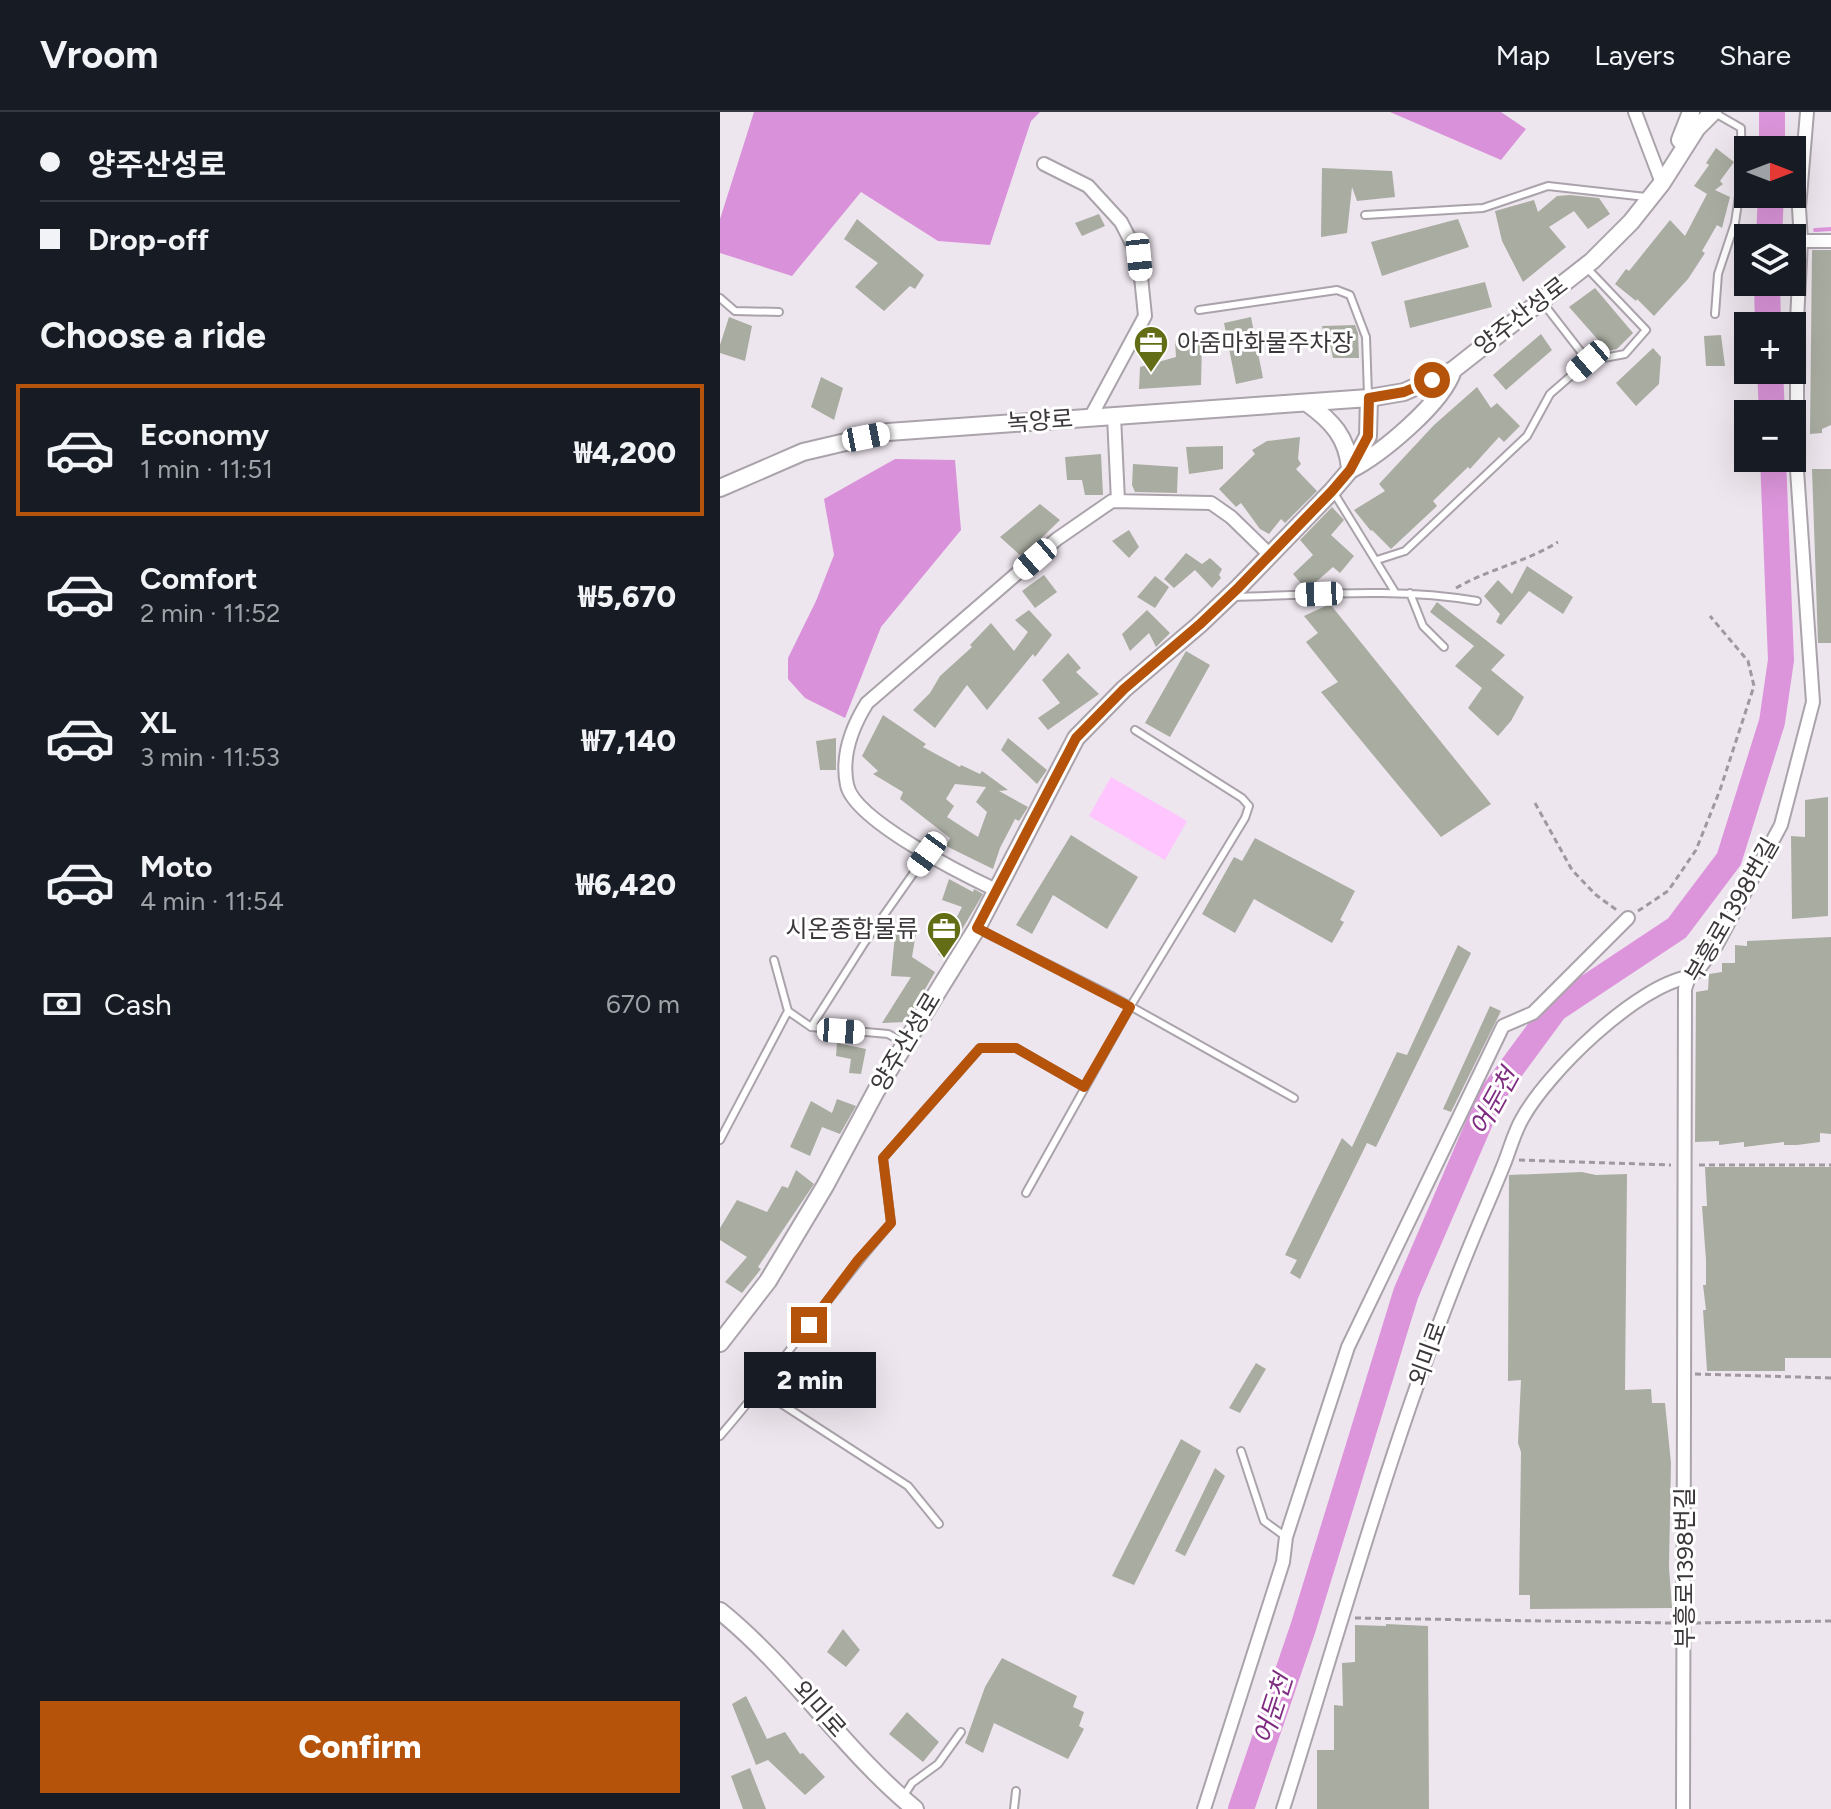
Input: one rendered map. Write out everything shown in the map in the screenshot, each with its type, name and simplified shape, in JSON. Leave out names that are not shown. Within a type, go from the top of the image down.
[{"type":"street","points":[[1635,112],[1665,177]]},
{"type":"street","points":[[1665,177],[1691,112]]},
{"type":"street","name":"양주산성로","points":[[720,1343],[768,1281],[905,1043],[977,928],[1076,738],[1124,689],[1228,597],[1332,491],[1350,470],[1368,436],[1369,398],[1404,392],[1453,370],[1586,266],[1631,222],[1697,128],[1713,112]]},
{"type":"street","name":"부흥로1398번길","points":[[1800,224],[1807,112]]},
{"type":"street","points":[[1044,164],[1088,186],[1121,222],[1139,257],[1145,316],[1090,418]]},
{"type":"street","points":[[1806,241],[1831,241]]},
{"type":"street","name":"부흥로1398번길","points":[[1683,1809],[1685,989],[1689,977],[1716,946],[1781,825],[1813,702],[1797,470],[1798,296]]},
{"type":"street","points":[[1307,403],[1330,420],[1344,439],[1350,470],[1370,460],[1431,405],[1448,385],[1453,370]]},
{"type":"street","name":"녹양로","points":[[720,488],[803,452],[888,432],[1369,398]]},
{"type":"street","points":[[1114,416],[1118,501]]},
{"type":"street","points":[[996,890],[951,869],[860,808],[847,787],[847,756],[853,726],[867,703],[1057,539],[1112,501],[1211,503],[1231,517],[1270,555]]},
{"type":"street","points":[[1204,1809],[1283,1562],[1286,1537],[1348,1347],[1503,1026],[1533,1013],[1628,918]]},
{"type":"street","name":"외미로","points":[[1283,1809],[1391,1459],[1432,1339],[1521,1120],[1548,1081],[1590,1039],[1642,998],[1676,979],[1689,977]]},
{"type":"street","name":"외미로","points":[[720,1611],[753,1638],[814,1702],[904,1805]]},
{"type":"lane","points":[[1713,112],[1741,128],[1742,175],[1735,223],[1718,274],[1715,314]]},
{"type":"lane","points":[[1365,215],[1483,208],[1548,186],[1650,197]]},
{"type":"lane","points":[[1377,560],[1405,551],[1494,468],[1527,436],[1550,394],[1588,361],[1625,354],[1646,330],[1586,266]]},
{"type":"lane","points":[[1199,310],[1337,290],[1350,295],[1366,337],[1369,398]]},
{"type":"lane","points":[[720,298],[735,311],[779,312]]},
{"type":"lane","points":[[1541,301],[1588,361]]},
{"type":"lane","points":[[1332,491],[1395,592]]},
{"type":"lane","points":[[1228,597],[1395,592],[1477,601]]},
{"type":"lane","points":[[1410,593],[1423,626],[1444,647]]},
{"type":"lane","points":[[1026,1193],[1130,1007],[1245,818],[1249,806],[1242,798],[1135,730]]},
{"type":"lane","points":[[811,1027],[865,942],[927,854]]},
{"type":"lane","points":[[977,928],[1130,1007],[1294,1098]]},
{"type":"lane","points":[[774,960],[788,1011],[811,1027],[888,1034],[905,1043]]},
{"type":"lane","points":[[720,1140],[788,1011]]},
{"type":"lane","points":[[720,1436],[760,1390],[858,1260],[891,1223],[883,1158],[980,1048],[1016,1048],[1084,1087]]},
{"type":"lane","points":[[760,1390],[908,1486],[939,1524]]},
{"type":"lane","points":[[1241,1451],[1264,1521],[1286,1537]]},
{"type":"lane","points":[[904,1805],[912,1783],[938,1764],[961,1732]]},
{"type":"lane","points":[[1014,1809],[1016,1791]]},
{"type":"path","points":[[1443,595],[1480,574],[1535,556],[1558,542]]},
{"type":"path","points":[[1535,803],[1572,870],[1596,895],[1628,918],[1668,891],[1696,850],[1720,790],[1754,686],[1748,661],[1710,616]]},
{"type":"path","points":[[1505,1160],[1831,1165]]},
{"type":"path","points":[[1684,1374],[1831,1378]]},
{"type":"path","points":[[1344,1618],[1685,1623],[1831,1621]]},
{"type":"shaded area","points":[[754,112],[1040,112],[1031,121],[990,245],[938,241],[861,192],[792,276],[720,253],[720,219]]},
{"type":"shaded area","points":[[1390,112],[1501,112],[1526,129],[1501,160]]},
{"type":"shaded area","points":[[895,459],[955,460],[961,530],[881,627],[845,718],[805,698],[788,679],[788,658],[834,555],[824,499]]},
{"type":"shaded area","points":[[1111,777],[1187,821],[1165,860],[1089,816]]},
{"type":"building","points":[[1716,148],[1734,162],[1720,181],[1723,184],[1715,190],[1730,197],[1722,228],[1717,225],[1702,251],[1705,253],[1688,279],[1654,316],[1615,284],[1670,220],[1685,236],[1707,194],[1694,186],[1709,165],[1706,163]]},
{"type":"building","points":[[1322,168],[1392,171],[1395,197],[1357,201],[1352,187],[1347,233],[1321,237]]},
{"type":"building","points":[[1557,196],[1599,198],[1610,214],[1588,229],[1574,211],[1549,227],[1566,247],[1523,282],[1502,241],[1495,211],[1534,200],[1538,212]]},
{"type":"building","points":[[1099,214],[1105,226],[1082,236],[1075,223]]},
{"type":"building","points":[[857,219],[924,275],[915,289],[910,286],[884,311],[855,287],[878,263],[844,239]]},
{"type":"building","points":[[1458,219],[1469,247],[1382,276],[1371,242]]},
{"type":"building","points":[[1812,250],[1831,250],[1831,425],[1822,429],[1822,433],[1810,434]]},
{"type":"building","points":[[1485,282],[1492,307],[1410,328],[1404,301]]},
{"type":"building","points":[[1595,288],[1633,333],[1617,349],[1608,351],[1569,307]]},
{"type":"building","points":[[729,317],[752,326],[745,361],[720,353]]},
{"type":"building","points":[[1251,317],[1263,378],[1236,384],[1224,323]]},
{"type":"building","points":[[1355,325],[1359,358],[1333,358],[1322,326]]},
{"type":"building","points":[[1541,334],[1552,350],[1506,390],[1493,375]]},
{"type":"building","points":[[1721,335],[1725,366],[1706,366],[1704,336]]},
{"type":"building","points":[[1175,340],[1202,341],[1201,385],[1139,389],[1140,367],[1176,357]]},
{"type":"building","points":[[1653,348],[1661,357],[1659,384],[1636,406],[1616,383]]},
{"type":"building","points":[[821,377],[843,388],[834,420],[811,407]]},
{"type":"building","points":[[1477,387],[1491,408],[1497,403],[1520,426],[1504,442],[1499,437],[1470,469],[1468,467],[1433,501],[1437,506],[1391,549],[1354,510],[1385,491],[1379,484],[1434,425]]},
{"type":"building","points":[[1300,437],[1298,459],[1301,464],[1296,469],[1317,491],[1285,523],[1281,519],[1269,534],[1260,529],[1241,503],[1236,507],[1219,489],[1255,454],[1252,450],[1267,441]]},
{"type":"building","points":[[1223,446],[1223,469],[1189,474],[1186,447]]},
{"type":"building","points":[[1101,454],[1103,495],[1085,495],[1082,480],[1067,480],[1065,457]]},
{"type":"building","points":[[1133,464],[1178,467],[1177,493],[1135,492],[1132,485]]},
{"type":"building","points":[[1812,469],[1831,469],[1831,643],[1818,643]]},
{"type":"building","points":[[1040,504],[1060,520],[1022,557],[1000,537]]},
{"type":"building","points":[[1332,507],[1344,520],[1331,535],[1354,556],[1340,573],[1333,567],[1305,588],[1293,574],[1313,555],[1300,540]]},
{"type":"building","points":[[1129,530],[1139,547],[1129,558],[1112,541]]},
{"type":"building","points":[[1186,553],[1202,564],[1210,558],[1222,569],[1221,578],[1212,588],[1195,570],[1174,588],[1164,579]]},
{"type":"building","points":[[1527,566],[1573,597],[1563,614],[1529,591],[1501,625],[1496,622],[1500,614],[1484,596],[1498,580],[1512,594]]},
{"type":"building","points":[[1044,575],[1057,592],[1035,608],[1022,591]]},
{"type":"building","points":[[1155,576],[1169,587],[1155,608],[1137,597]]},
{"type":"building","points":[[1437,602],[1505,655],[1491,670],[1524,697],[1511,721],[1498,736],[1468,708],[1482,688],[1455,666],[1474,646],[1430,612]]},
{"type":"building","points":[[1330,604],[1491,804],[1441,837],[1321,692],[1338,682],[1306,642],[1318,633],[1304,616]]},
{"type":"building","points":[[1029,610],[1052,635],[987,710],[967,685],[935,728],[913,710],[930,693],[940,676],[972,647],[970,645],[991,623],[1014,651],[1028,632],[1015,620]]},
{"type":"building","points":[[1147,610],[1170,633],[1156,647],[1149,633],[1130,651],[1122,634]]},
{"type":"building","points":[[1186,651],[1210,665],[1170,737],[1145,723]]},
{"type":"building","points":[[1068,653],[1081,668],[1076,672],[1099,694],[1048,730],[1038,718],[1060,703],[1042,680]]},
{"type":"building","points":[[883,715],[926,744],[923,747],[960,767],[980,774],[982,771],[1008,790],[999,791],[1028,807],[1019,821],[1015,819],[993,869],[946,846],[950,838],[900,799],[903,792],[873,774],[878,771],[862,756]],"holes":[[[955,784],[986,787],[976,802],[987,812],[978,837],[947,817],[954,806],[946,799]]]},
{"type":"building","points":[[836,738],[836,770],[820,770],[816,741]]},
{"type":"building","points":[[1008,738],[1047,770],[1037,784],[1001,750]]},
{"type":"building","points":[[1828,797],[1828,916],[1792,919],[1791,836],[1805,837],[1805,800]]},
{"type":"building","points":[[1071,835],[1138,877],[1107,929],[1053,895],[1032,934],[1016,925]]},
{"type":"building","points":[[1255,838],[1355,891],[1340,920],[1344,922],[1332,943],[1254,899],[1235,933],[1202,914],[1234,857],[1242,861]]},
{"type":"building","points":[[949,879],[983,894],[944,960],[938,954],[962,907],[942,900]]},
{"type":"building","points":[[896,924],[917,927],[912,957],[935,972],[906,1022],[882,1023],[911,977],[891,976]]},
{"type":"building","points":[[1831,937],[1831,1134],[1820,1133],[1820,1142],[1797,1145],[1784,1145],[1784,1142],[1744,1147],[1744,1142],[1719,1145],[1719,1141],[1695,1142],[1696,992],[1708,990],[1709,974],[1722,972],[1722,963],[1735,963],[1735,945],[1747,946],[1747,941]]},
{"type":"building","points":[[1458,945],[1471,953],[1376,1147],[1367,1143],[1300,1279],[1290,1273],[1297,1260],[1285,1255],[1342,1138],[1352,1147],[1397,1052],[1407,1055]]},
{"type":"building","points":[[1490,1006],[1501,1011],[1451,1112],[1443,1109]]},
{"type":"building","points":[[837,1043],[866,1049],[861,1074],[849,1073],[851,1059],[836,1056]]},
{"type":"building","points":[[837,1099],[856,1106],[840,1134],[822,1127],[810,1156],[790,1147],[811,1101],[832,1113]]},
{"type":"building","points":[[1705,1167],[1831,1167],[1831,1358],[1785,1358],[1785,1371],[1707,1371],[1703,1310],[1706,1310],[1702,1206],[1707,1206]]},
{"type":"building","points":[[796,1170],[814,1184],[758,1267],[761,1269],[742,1293],[725,1282],[747,1257],[720,1240],[720,1228],[737,1200],[767,1212],[782,1186],[788,1188]]},
{"type":"building","points":[[1627,1174],[1625,1390],[1651,1389],[1652,1403],[1665,1403],[1671,1463],[1669,1567],[1672,1608],[1530,1609],[1530,1595],[1519,1595],[1521,1452],[1518,1443],[1521,1380],[1508,1381],[1509,1175]]},
{"type":"building","points":[[1256,1363],[1266,1369],[1240,1413],[1229,1408]]},
{"type":"building","points":[[1181,1439],[1201,1451],[1134,1585],[1112,1576]]},
{"type":"building","points":[[1215,1468],[1225,1476],[1185,1556],[1175,1551]]},
{"type":"building","points":[[1355,1625],[1428,1626],[1429,1809],[1317,1809],[1317,1750],[1334,1750],[1334,1705],[1343,1706],[1342,1663],[1355,1662]]},
{"type":"building","points":[[843,1629],[860,1650],[846,1667],[827,1652]]},
{"type":"building","points":[[1002,1658],[1077,1696],[1073,1707],[1084,1712],[1079,1726],[1084,1729],[1068,1759],[994,1723],[983,1753],[965,1743],[985,1687]]},
{"type":"building","points":[[746,1696],[767,1739],[785,1732],[800,1754],[803,1753],[825,1777],[805,1795],[768,1760],[756,1765],[732,1704]]},
{"type":"building","points":[[907,1712],[939,1742],[923,1762],[889,1734]]},
{"type":"building","points":[[750,1768],[766,1809],[743,1809],[731,1776]]},
{"type":"waterway","name":"어둔천","points":[[1772,112],[1772,136]]},
{"type":"waterway","name":"어둔천","points":[[1770,208],[1770,224]]},
{"type":"waterway","points":[[1815,230],[1831,229]]},
{"type":"waterway","name":"어둔천","points":[[1767,296],[1768,312]]},
{"type":"waterway","name":"어둔천","points":[[1771,384],[1771,400]]},
{"type":"waterway","name":"어둔천","points":[[1241,1809],[1303,1628],[1406,1293],[1491,1096],[1555,1009],[1677,928],[1729,859],[1772,722],[1781,660],[1774,472]]},
{"type":"place","name":"아줌마화물주차장","points":[[1151,374]]},
{"type":"place","name":"시온종합물류","points":[[944,960]]},
{"type":"route","points":[[809,1325],[858,1260],[891,1223],[883,1158],[980,1048],[1016,1048],[1084,1087],[1130,1007],[977,928],[1076,738],[1124,689],[1239,587],[1332,491],[1350,470],[1368,436],[1369,398],[1404,392],[1432,380]]}]
